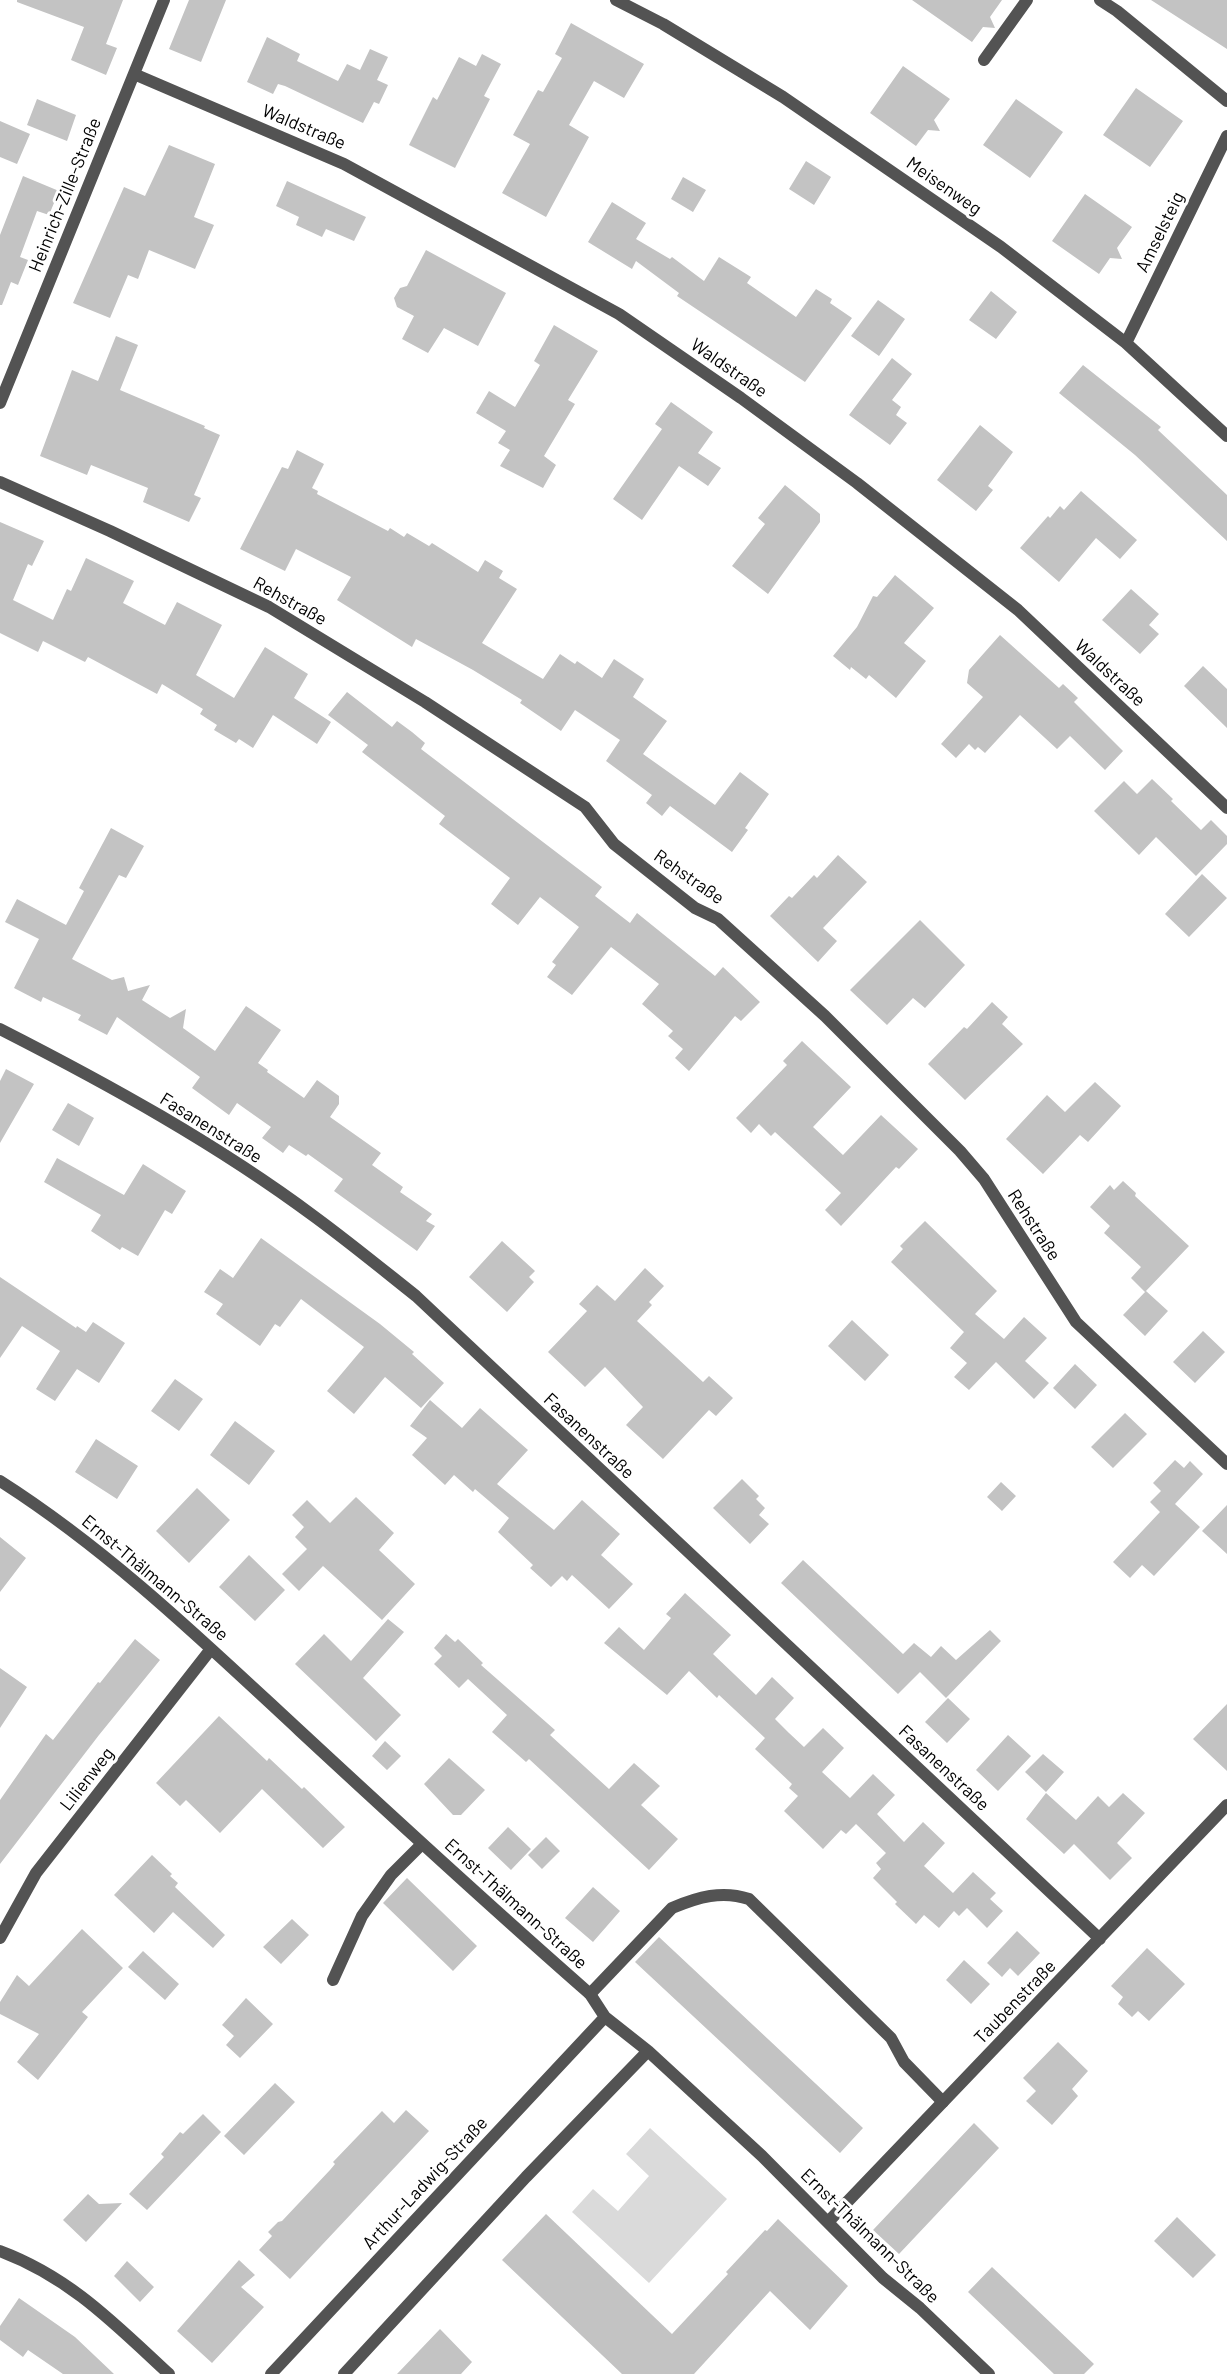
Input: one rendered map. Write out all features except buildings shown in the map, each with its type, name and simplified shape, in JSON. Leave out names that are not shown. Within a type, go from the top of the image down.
[{"type":"street","name":"Heinrich-Zille-Straße","points":[[0,402],[164,0]]},
{"type":"street","name":"Meisenweg","points":[[616,0],[663,24],[783,97],[1001,247],[1126,343],[1227,436]]},
{"type":"street","points":[[984,60],[1027,0]]},
{"type":"street","points":[[1100,0],[1117,11],[1227,101]]},
{"type":"street","name":"Waldstraße","points":[[134,74],[344,164],[619,314],[741,398],[857,483],[1018,610],[1227,808]]},
{"type":"street","name":"Amselsteig","points":[[1126,343],[1227,136]]},
{"type":"street","name":"Rehstraße","points":[[0,482],[110,531],[269,607],[425,702],[585,807],[614,844],[695,908],[718,919],[825,1017],[960,1151],[984,1179],[1076,1322],[1227,1464]]},
{"type":"street","name":"Fasanenstraße","points":[[0,1029],[64,1062],[207,1144],[313,1216],[416,1296],[1100,1939]]},
{"type":"street","name":"Ernst-Thälmann-Straße","points":[[0,1481],[30,1500],[97,1550],[211,1649],[422,1844],[590,1994],[605,2017],[648,2051],[762,2156],[883,2278],[920,2308],[989,2374]]},
{"type":"street","name":"Lilienweg","points":[[0,1938],[36,1872],[211,1649]]},
{"type":"street","name":"Taubenstraße","points":[[828,2222],[1227,1805]]},
{"type":"street","points":[[333,1980],[362,1916],[391,1875],[422,1844]]},
{"type":"street","points":[[590,1994],[672,1908],[690,1900],[720,1893],[736,1895],[749,1899],[891,2038],[904,2062],[944,2102]]},
{"type":"street","name":"Arthur-Ladwig-Straße","points":[[271,2374],[605,2017]]},
{"type":"street","points":[[344,2374],[526,2177],[648,2051]]},
{"type":"street","points":[[0,2251],[27,2261],[72,2288],[94,2305],[169,2374]]},
{"type":"shaded area","points":[[650,2128],[727,2199],[649,2283],[572,2212],[593,2189],[618,2211],[649,2176],[626,2154]]}]
